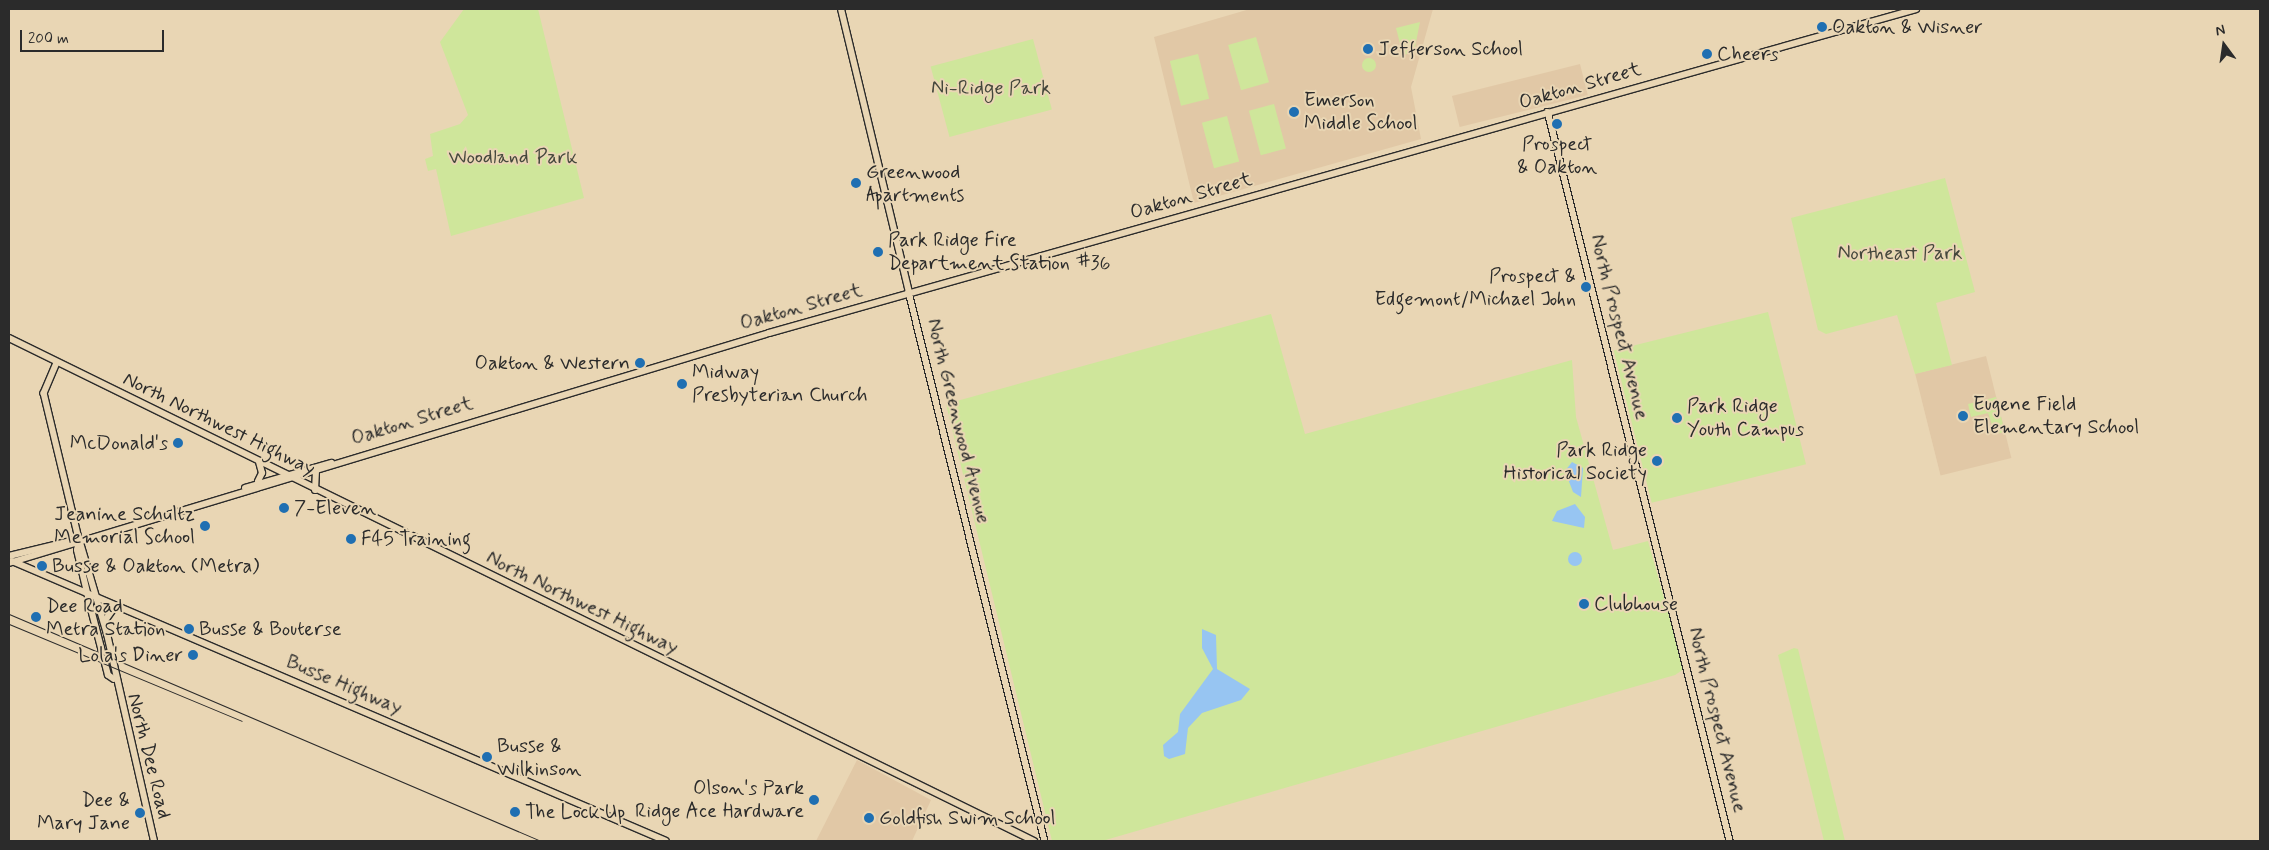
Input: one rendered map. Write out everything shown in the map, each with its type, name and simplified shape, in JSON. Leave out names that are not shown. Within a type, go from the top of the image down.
[{"type":"main road","name":"North Greenwood Avenue","points":[[841,9],[909,292]]},
{"type":"main road","name":"Oakton Street","points":[[244,489],[258,481],[332,463],[909,292],[1916,9]]},
{"type":"main road","name":"North Northwest Highway","points":[[9,338],[258,460],[315,490],[1034,841]]},
{"type":"main road","points":[[258,460],[262,473],[258,481]]},
{"type":"main road","name":"Oakton Street","points":[[10,560],[244,489],[316,470],[332,463]]},
{"type":"main road","points":[[315,490],[316,470]]},
{"type":"main road","name":"North Dee Road","points":[[79,539],[88,595],[108,675],[114,680]]},
{"type":"main road","name":"North Dee Road","points":[[79,539],[104,623],[114,680],[154,841]]},
{"type":"main road","name":"Busse Highway","points":[[10,560],[97,599],[666,841]]},
{"type":"main road","points":[[104,623],[115,606]]},
{"type":"street","name":"North Prospect Avenue","points":[[1548,112],[1730,841]]},
{"type":"street","name":"North Greenwood Avenue","points":[[909,292],[1045,841]]},
{"type":"street","name":"North Dee Road","points":[[57,363],[44,393],[79,539]]},
{"type":"shaded area","name":"Emerson Middle School","points":[[1250,9],[1433,9],[1411,87],[1421,139],[1194,203],[1154,37]]},
{"type":"shaded area","points":[[1580,64],[1588,95],[1460,127],[1452,96]]},
{"type":"shaded area","name":"Eugene Field Elementary School","points":[[1986,356],[2011,458],[1941,476],[1915,374]]},
{"type":"shaded area","points":[[857,760],[931,800],[912,841],[816,841]]},
{"type":"green space","name":"Woodland Park","points":[[464,9],[538,9],[584,198],[451,236],[436,169],[428,171],[425,159],[433,156],[430,134],[460,124],[468,115],[440,42]]},
{"type":"green space","points":[[1420,22],[1414,52],[1403,55],[1396,28]]},
{"type":"green space","points":[[1256,37],[1269,82],[1241,90],[1228,45]]},
{"type":"green space","name":"Ni-Ridge Park","points":[[1033,39],[1052,110],[950,137],[931,66]]},
{"type":"green space","points":[[1198,54],[1209,99],[1181,106],[1170,61]]},
{"type":"green space","points":[[1366,58],[1372,58],[1376,65],[1372,72],[1366,72],[1362,68],[1362,62]]},
{"type":"green space","points":[[1274,104],[1286,148],[1261,155],[1249,111]]},
{"type":"green space","points":[[1227,116],[1239,161],[1214,168],[1202,123]]},
{"type":"green space","name":"Northeast Park","points":[[1945,178],[1975,292],[1936,303],[1952,365],[1915,374],[1897,315],[1826,334],[1818,330],[1791,218]]},
{"type":"green space","points":[[1768,312],[1806,464],[1652,503],[1614,350]]},
{"type":"green space","points":[[1271,314],[1305,434],[1572,360],[1576,417],[1613,550],[1648,541],[1684,669],[1675,675],[1102,841],[1052,841],[946,404]]},
{"type":"green space","points":[[1996,397],[2005,432],[1995,434],[1988,413],[1971,417],[1968,404]]},
{"type":"green space","points":[[1794,648],[1798,649],[1845,841],[1824,841],[1778,655]]},
{"type":"water","points":[[1572,462],[1583,468],[1581,497],[1573,492],[1565,471]]},
{"type":"water","points":[[1575,504],[1585,517],[1584,528],[1552,521],[1557,511]]},
{"type":"water","points":[[1572,552],[1578,552],[1582,559],[1578,566],[1572,566],[1568,562],[1568,556]]},
{"type":"water","points":[[1202,629],[1216,635],[1217,669],[1250,689],[1241,700],[1202,713],[1188,728],[1185,754],[1169,759],[1164,756],[1163,745],[1178,732],[1180,714],[1213,669],[1202,648]]},
{"type":"railway","points":[[9,614],[541,841]]},
{"type":"railway","points":[[9,624],[242,721]]},
{"type":"place","name":"Oakton & Wisner","points":[[1822,27]]},
{"type":"place","name":"Jefferson School","points":[[1368,49]]},
{"type":"place","name":"Cheers","points":[[1707,54]]},
{"type":"place","name":"Emerson Middle School","points":[[1294,112]]},
{"type":"place","name":"Prospect & Oakton","points":[[1557,124]]},
{"type":"place","name":"Greenwood Apartments","points":[[856,183]]},
{"type":"place","name":"Park Ridge Fire Department Station #36","points":[[878,252]]},
{"type":"place","name":"Prospect & Edgemont/Michael John","points":[[1586,287]]},
{"type":"place","name":"Oakton & Western","points":[[640,363]]},
{"type":"place","name":"Midway Presbyterian Church","points":[[682,384]]},
{"type":"place","name":"Eugene Field Elementary School","points":[[1963,416]]},
{"type":"place","name":"Park Ridge Youth Campus","points":[[1677,418]]},
{"type":"place","name":"McDonald's","points":[[178,443]]},
{"type":"place","name":"Park Ridge Historical Society","points":[[1657,461]]},
{"type":"place","name":"7-Eleven","points":[[284,508]]},
{"type":"place","name":"Jeanine Schultz Memorial School","points":[[205,526]]},
{"type":"place","name":"F45 Training","points":[[351,539]]},
{"type":"place","name":"Busse & Oakton (Metra)","points":[[42,566]]},
{"type":"place","name":"Clubhouse","points":[[1584,604]]},
{"type":"place","name":"Dee Road Metra Station","points":[[36,617]]},
{"type":"place","name":"Busse & Bouterse","points":[[189,629]]},
{"type":"place","name":"Lola's Diner","points":[[193,655]]},
{"type":"place","name":"Busse & Wilkinson","points":[[487,757]]},
{"type":"place","name":"Olson's Park Ridge Ace Hardware","points":[[814,800]]},
{"type":"place","name":"The Lock Up","points":[[515,812]]},
{"type":"place","name":"Dee & Mary Jane","points":[[140,813]]},
{"type":"place","name":"Goldfish Swim School","points":[[869,818]]}]
